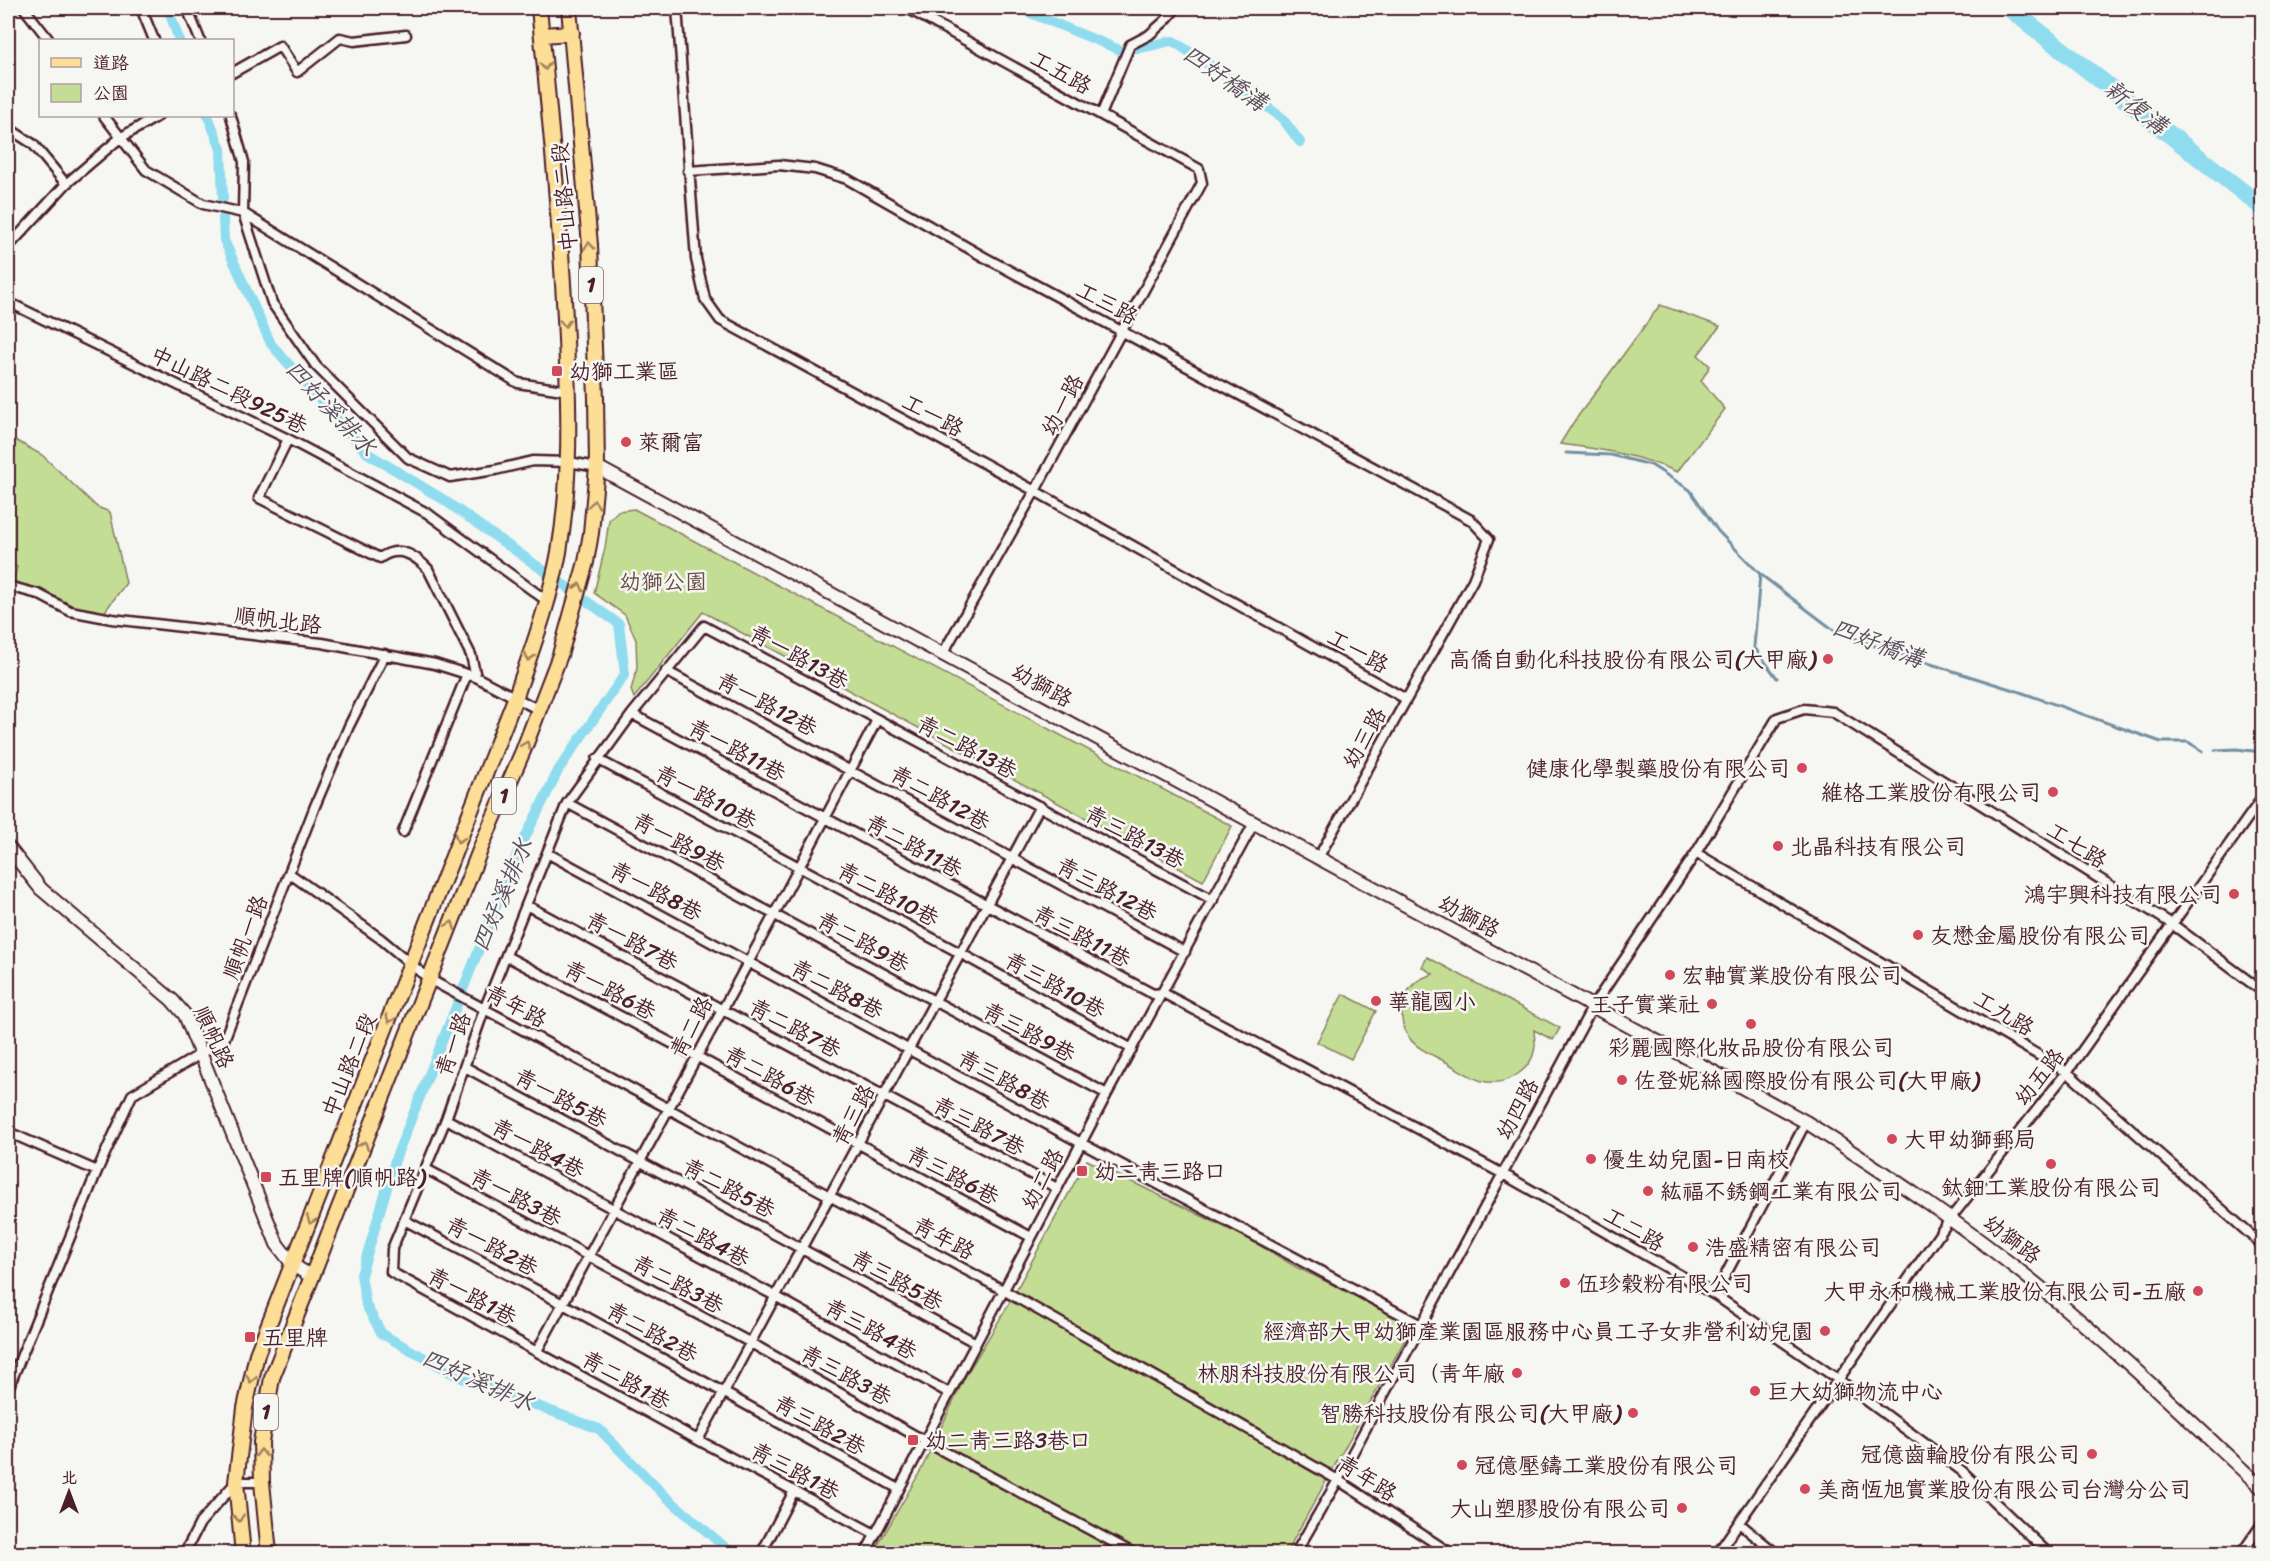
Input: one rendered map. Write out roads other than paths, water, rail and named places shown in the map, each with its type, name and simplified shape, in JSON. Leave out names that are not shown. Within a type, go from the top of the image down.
[{"type":"main road","name":"中山路二段","points":[[243,1554],[236,1482],[244,1408],[257,1354],[516,696],[547,602],[559,553],[569,462],[569,391],[562,244],[539,8]]},
{"type":"main road","name":"中山路二段","points":[[269,1554],[262,1482],[261,1442],[272,1378],[429,979],[539,710],[560,655],[586,562],[597,467],[596,398],[590,245],[570,8]]},
{"type":"main road","points":[[542,35],[572,33]]},
{"type":"street","points":[[24,8],[48,39]]},
{"type":"street","points":[[141,8],[154,39]]},
{"type":"street","points":[[187,8],[200,39]]},
{"type":"street","name":"工一路","points":[[677,8],[696,260],[705,299],[720,320],[1035,491],[1406,699]]},
{"type":"street","name":"工五路","points":[[907,8],[1199,169]]},
{"type":"street","points":[[1101,115],[1130,45],[1149,35],[1176,8]]},
{"type":"street","points":[[234,72],[280,45],[297,72],[340,39],[354,42],[406,35]]},
{"type":"street","points":[[105,117],[146,170],[203,204],[243,213],[518,382],[569,391]]},
{"type":"street","points":[[8,247],[66,184],[120,138],[156,117]]},
{"type":"street","points":[[231,117],[244,162],[243,213],[272,303],[316,366],[408,458],[450,477],[495,470],[533,460],[569,462],[597,467]]},
{"type":"street","points":[[8,128],[33,144],[66,184]]},
{"type":"street","name":"工三路","points":[[688,171],[779,165],[815,169],[847,179],[984,257],[1471,520],[1489,539]]},
{"type":"street","name":"幼一路","points":[[942,655],[1035,491],[1202,183],[1199,169]]},
{"type":"street","name":"中山路二段925巷","points":[[8,302],[288,439],[427,513],[547,602]]},
{"type":"street","points":[[288,439],[259,498],[380,558],[388,553],[402,552],[417,558],[428,569],[471,655],[471,676],[403,832]]},
{"type":"street","name":"幼獅路","points":[[597,467],[1806,1122],[1895,1180],[2036,1284],[2078,1319],[2262,1488]]},
{"type":"street","name":"幼三路","points":[[1318,858],[1473,580],[1489,539]]},
{"type":"street","name":"順帆北路","points":[[8,586],[38,594],[70,611],[112,619],[322,643],[435,664],[471,676],[516,696],[539,710]]},
{"type":"street","name":"青一路","points":[[391,1272],[392,1249],[446,1119],[484,1010],[567,803],[597,759],[704,626]]},
{"type":"street","name":"青一路13巷","points":[[704,626],[877,720]]},
{"type":"street","name":"順帆一路","points":[[8,1389],[97,1171],[132,1095],[224,1040],[289,873],[350,726],[385,654]]},
{"type":"street","name":"青一路12巷","points":[[666,671],[851,769]]},
{"type":"street","name":"幼四路","points":[[1295,1554],[1338,1480],[1593,1006],[1696,853],[1777,718],[1804,709]]},
{"type":"street","name":"工七路","points":[[1804,709],[1833,712],[2172,924],[2262,991]]},
{"type":"street","name":"青一路11巷","points":[[632,714],[825,818]]},
{"type":"street","name":"青二路","points":[[537,1351],[877,720]]},
{"type":"street","name":"青二路13巷","points":[[877,720],[1040,806]]},
{"type":"street","name":"青一路10巷","points":[[597,759],[799,867]]},
{"type":"street","name":"青二路12巷","points":[[851,769],[1011,858]]},
{"type":"street","name":"幼五路","points":[[1717,1554],[1950,1219],[2067,1072],[2262,798]]},
{"type":"street","name":"青一路9巷","points":[[567,803],[775,913]]},
{"type":"street","name":"青三路","points":[[698,1440],[1040,806]]},
{"type":"street","name":"青三路13巷","points":[[1040,806],[1213,900]]},
{"type":"street","name":"青二路11巷","points":[[825,818],[986,905]]},
{"type":"street","name":"幼二路","points":[[865,1554],[1107,1094],[1254,823]]},
{"type":"street","name":"順帆路","points":[[8,847],[40,889],[185,1015],[277,1244],[293,1265]]},
{"type":"street","name":"青一路8巷","points":[[547,853],[747,961]]},
{"type":"street","name":"工九路","points":[[1696,853],[2067,1072],[2262,1245]]},
{"type":"street","name":"青三路12巷","points":[[1011,858],[1185,952]]},
{"type":"street","name":"青二路10巷","points":[[799,867],[960,953]]},
{"type":"street","name":"青年路","points":[[289,873],[429,979],[1003,1290],[1338,1480],[1452,1554]]},
{"type":"street","name":"青一路7巷","points":[[526,905],[721,1009]]},
{"type":"street","name":"青三路11巷","points":[[986,905],[1153,994],[1162,993]]},
{"type":"street","name":"青二路9巷","points":[[775,913],[933,1002]]},
{"type":"street","name":"青三路10巷","points":[[960,953],[1132,1049]]},
{"type":"street","name":"青一路6巷","points":[[506,956],[696,1056]]},
{"type":"street","name":"青二路8巷","points":[[747,961],[909,1049]]},
{"type":"street","name":"工二路","points":[[1162,993],[1503,1174],[1715,1295],[1839,1380],[1962,1471],[2049,1554]]},
{"type":"street","name":"青三路9巷","points":[[933,1002],[1107,1094]]},
{"type":"street","name":"青二路7巷","points":[[721,1009],[884,1096]]},
{"type":"street","name":"青三路8巷","points":[[909,1049],[1421,1325]]},
{"type":"street","name":"青二路6巷","points":[[696,1056],[858,1145]]},
{"type":"street","name":"青一路5巷","points":[[465,1067],[640,1161]]},
{"type":"street","name":"青三路7巷","points":[[884,1096],[1057,1188]]},
{"type":"street","name":"青一路4巷","points":[[446,1119],[614,1209]]},
{"type":"street","points":[[1715,1295],[1806,1122]]},
{"type":"street","points":[[8,1132],[97,1171]]},
{"type":"street","name":"青三路6巷","points":[[858,1145],[1031,1237]]},
{"type":"street","name":"青二路5巷","points":[[640,1161],[801,1248]]},
{"type":"street","name":"青一路3巷","points":[[426,1169],[589,1256]]},
{"type":"street","name":"青二路4巷","points":[[614,1209],[775,1296]]},
{"type":"street","name":"青一路2巷","points":[[405,1220],[563,1304]]},
{"type":"street","name":"青三路5巷","points":[[801,1248],[976,1343]]},
{"type":"street","name":"青二路3巷","points":[[589,1256],[751,1343]]},
{"type":"street","points":[[293,1265],[312,1277]]},
{"type":"street","name":"青一路1巷","points":[[391,1272],[537,1351]]},
{"type":"street","name":"青三路4巷","points":[[775,1296],[949,1393]]},
{"type":"street","name":"青二路2巷","points":[[563,1304],[724,1393]]},
{"type":"street","name":"青三路3巷","points":[[751,1343],[1135,1554]]},
{"type":"street","name":"青二路1巷","points":[[537,1351],[698,1440]]},
{"type":"street","name":"青三路2巷","points":[[724,1393],[899,1489]]},
{"type":"street","name":"青三路1巷","points":[[698,1440],[875,1534]]},
{"type":"street","points":[[184,1554],[200,1523],[236,1482],[262,1482]]},
{"type":"street","points":[[761,1554],[794,1491]]},
{"type":"street","points":[[1739,1523],[1777,1554]]},
{"type":"street","points":[[2241,1554],[2262,1524]]},
{"type":"waterway","name":"四好溪排水","points":[[168,8],[179,39]]},
{"type":"waterway","name":"四好橋溝","points":[[1018,8],[1120,50]]},
{"type":"waterway","name":"新復溝","points":[[2009,8],[2262,207]]},
{"type":"waterway","name":"四好橋溝","points":[[1138,48],[1173,41],[1229,78],[1282,118],[1300,142]]},
{"type":"waterway","name":"四好溪排水","points":[[208,117],[221,149],[223,199]]},
{"type":"waterway","name":"四好溪排水","points":[[223,218],[224,240],[271,344],[367,453],[441,498],[619,624],[625,674],[559,769],[517,854],[396,1157],[361,1275],[366,1305],[382,1334],[457,1376],[599,1429],[664,1495],[733,1554]]},
{"type":"waterway","name":"四好橋溝","points":[[1566,453],[1611,455],[1651,465],[1690,490],[1718,531],[1760,574],[1835,631],[1883,649],[2020,692],[2161,742],[2188,742],[2203,751]]},
{"type":"waterway","points":[[1760,574],[1754,647],[1777,678]]},
{"type":"waterway","name":"四好橋溝","points":[[2215,750],[2236,749],[2262,752]]},
{"type":"place","name":"幼獅工業區","points":[[557,371]]},
{"type":"place","name":"萊爾富","points":[[626,442]]},
{"type":"place","name":"高僑自動化科技股份有限公司(大甲廠)","points":[[1828,659]]},
{"type":"place","name":"健康化學製藥股份有限公司","points":[[1802,768]]},
{"type":"place","name":"維格工業股份有限公司","points":[[2053,792]]},
{"type":"place","name":"北晶科技有限公司","points":[[1778,846]]},
{"type":"place","name":"鴻宇興科技有限公司","points":[[2234,894]]},
{"type":"place","name":"友懋金屬股份有限公司","points":[[1918,935]]},
{"type":"place","name":"宏軸實業股份有限公司","points":[[1670,975]]},
{"type":"place","name":"華龍國小","points":[[1376,1001]]},
{"type":"place","name":"王子實業社","points":[[1712,1004]]},
{"type":"place","name":"彩麗國際化妝品股份有限公司","points":[[1751,1024]]},
{"type":"place","name":"佐登妮絲國際股份有限公司(大甲廠)","points":[[1622,1080]]},
{"type":"place","name":"大甲幼獅郵局","points":[[1892,1139]]},
{"type":"place","name":"優生幼兒園-日南校","points":[[1591,1159]]},
{"type":"place","name":"鈦鈿工業股份有限公司","points":[[2051,1164]]},
{"type":"place","name":"幼二青三路口","points":[[1082,1171]]},
{"type":"place","name":"五里牌(順帆路)","points":[[266,1177]]},
{"type":"place","name":"紘福不銹鋼工業有限公司","points":[[1648,1191]]},
{"type":"place","name":"浩盛精密有限公司","points":[[1693,1247]]},
{"type":"place","name":"伍珍穀粉有限公司","points":[[1565,1283]]},
{"type":"place","name":"大甲永和機械工業股份有限公司-五廠","points":[[2198,1291]]},
{"type":"place","name":"經濟部大甲幼獅產業園區服務中心員工子女非營利幼兒園","points":[[1825,1331]]},
{"type":"place","name":"五里牌","points":[[250,1337]]},
{"type":"place","name":"林朋科技股份有限公司（青年廠","points":[[1517,1373]]},
{"type":"place","name":"巨大幼獅物流中心","points":[[1755,1391]]},
{"type":"place","name":"智勝科技股份有限公司(大甲廠)","points":[[1633,1413]]},
{"type":"place","name":"幼二青三路3巷口","points":[[913,1440]]},
{"type":"place","name":"冠億齒輪股份有限公司","points":[[2092,1454]]},
{"type":"place","name":"冠億壓鑄工業股份有限公司","points":[[1462,1465]]},
{"type":"place","name":"美商恆旭實業股份有限公司台灣分公司","points":[[1805,1489]]},
{"type":"place","name":"大山塑膠股份有限公司","points":[[1682,1508]]},
{"type":"park label","name":"幼獅公園","points":[[663,581]]}]
